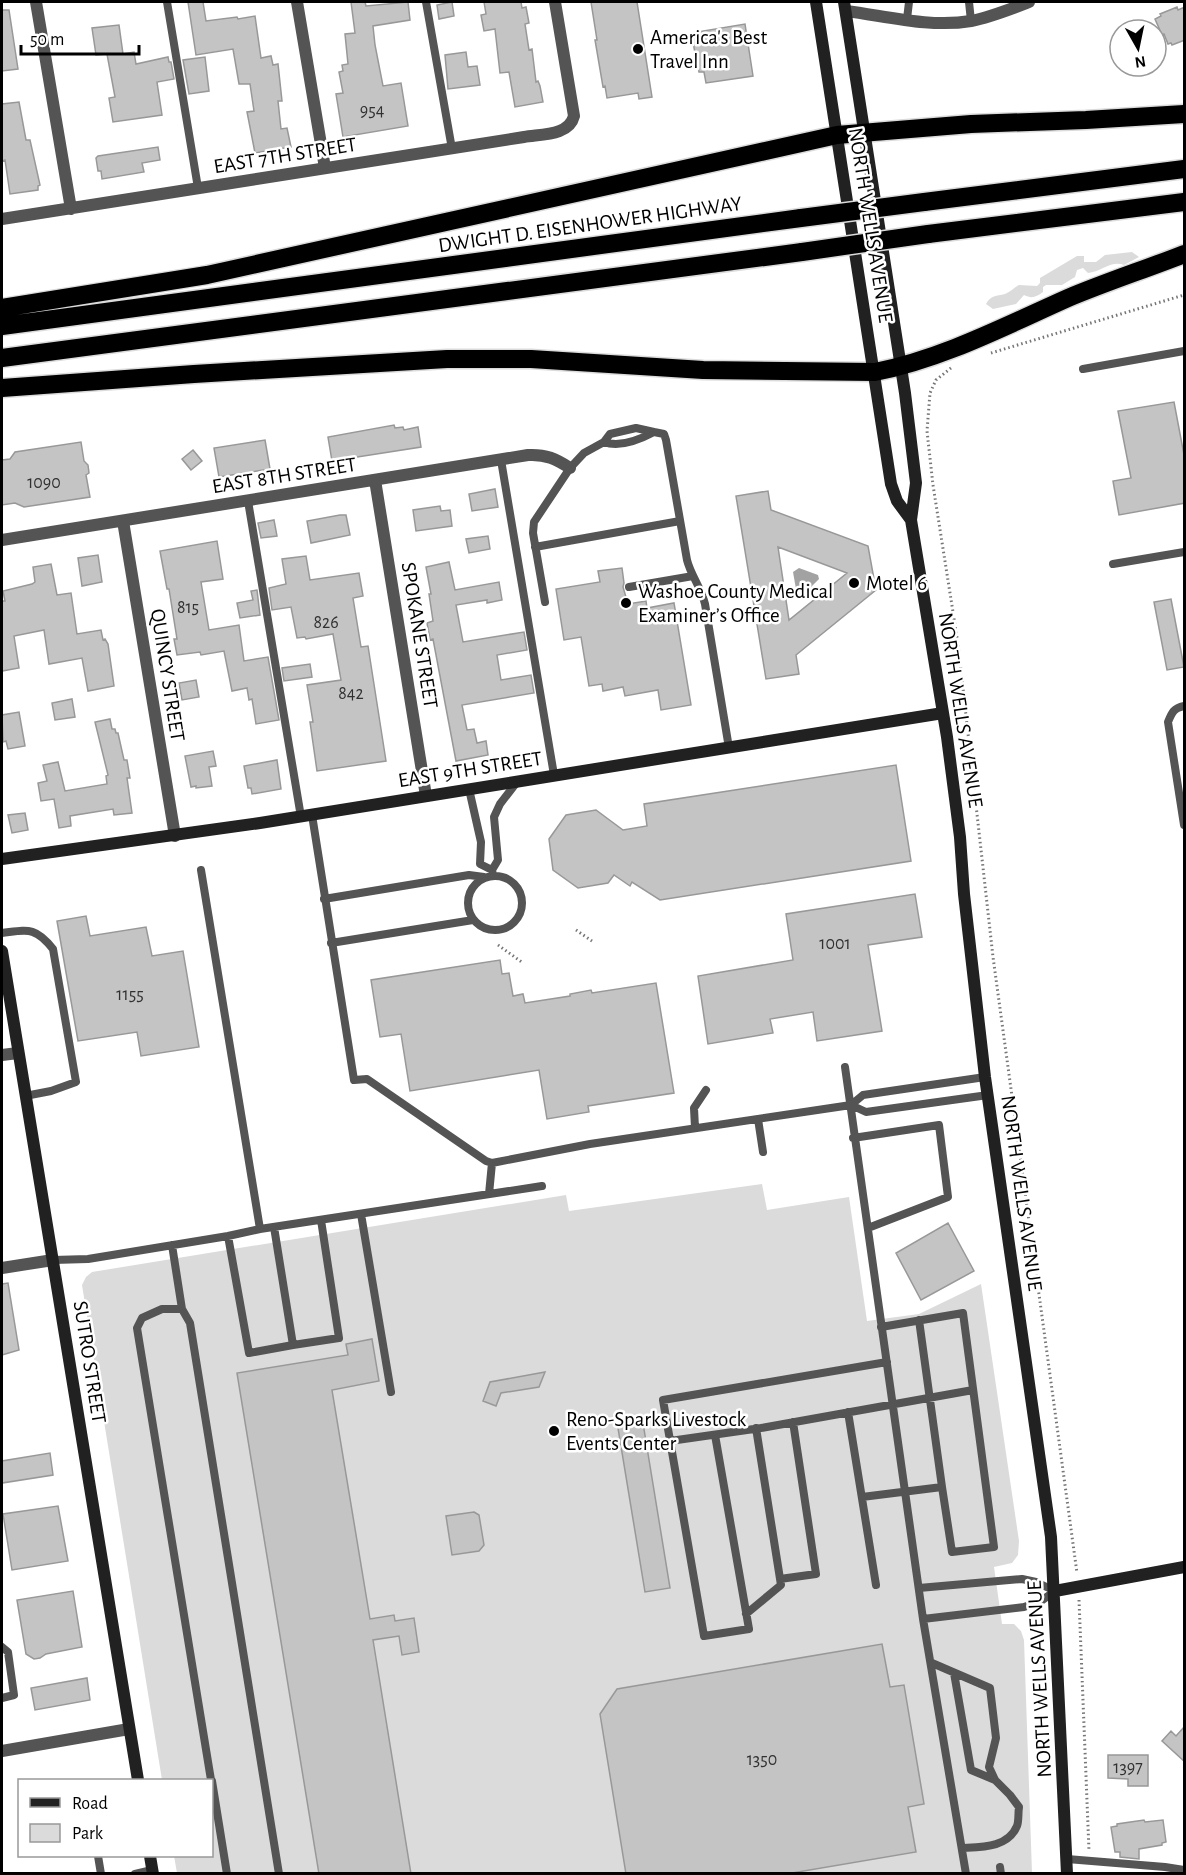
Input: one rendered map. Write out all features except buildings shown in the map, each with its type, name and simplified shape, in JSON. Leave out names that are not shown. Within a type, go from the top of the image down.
[{"type":"highway","points":[[2,308],[207,275],[837,135],[971,124],[1185,114]]},
{"type":"highway","name":"DWIGHT D. EISENHOWER HIGHWAY","points":[[2,326],[801,218],[1185,169]]},
{"type":"highway","points":[[2,358],[928,234],[1185,202]]},
{"type":"highway","points":[[2,388],[447,359],[531,359],[703,370],[875,372],[900,367],[979,338],[1071,297],[1185,254]]},
{"type":"main road","name":"NORTH WELLS AVENUE","points":[[816,2],[891,484],[897,501],[911,520]]},
{"type":"main road","name":"NORTH WELLS AVENUE","points":[[845,6],[916,483],[911,520],[943,713],[960,837],[988,1095],[1049,1525],[1055,1591],[1067,1874]]},
{"type":"main road","name":"EAST 9TH STREET","points":[[2,860],[306,816],[943,713]]},
{"type":"main road","name":"SUTRO STREET","points":[[2,951],[138,1779]]},
{"type":"main road","points":[[1055,1591],[1185,1567]]},
{"type":"main road","points":[[150,1857],[153,1872]]},
{"type":"street","points":[[36,2],[71,208]]},
{"type":"street","points":[[297,2],[325,168]]},
{"type":"street","name":"EAST 7TH STREET","points":[[2,219],[567,129],[574,116],[555,2]]},
{"type":"street","points":[[845,6],[907,19],[950,23],[971,21],[1009,5],[1029,2]]},
{"type":"street","name":"EAST 8TH STREET","points":[[2,540],[541,454],[570,468]]},
{"type":"street","name":"SPOKANE STREET","points":[[375,480],[426,796]]},
{"type":"street","name":"QUINCY STREET","points":[[123,521],[175,836]]},
{"type":"street","points":[[2,1055],[18,1053]]},
{"type":"street","points":[[2,1268],[53,1260]]},
{"type":"street","points":[[2,1751],[129,1729]]},
{"type":"lane","points":[[167,2],[198,188]]},
{"type":"lane","points":[[426,2],[452,149]]},
{"type":"lane","points":[[907,19],[909,2]]},
{"type":"lane","points":[[969,2],[971,21]]},
{"type":"lane","points":[[1083,369],[1185,351]]},
{"type":"lane","points":[[545,602],[533,533],[534,522],[570,468],[584,453],[604,442],[610,434],[636,428],[664,434],[687,560],[704,598],[729,748]]},
{"type":"lane","points":[[604,442],[612,445],[639,441],[654,432]]},
{"type":"lane","points":[[501,460],[554,775]]},
{"type":"lane","points":[[248,501],[306,816],[324,899],[354,1080],[367,1079],[492,1163],[590,1144],[851,1105],[863,1095],[986,1077]]},
{"type":"lane","points":[[536,547],[680,521]]},
{"type":"lane","points":[[1113,564],[1185,552]]},
{"type":"lane","points":[[628,587],[693,576]]},
{"type":"lane","points":[[1185,706],[1177,707],[1172,711],[1168,722],[1185,825]]},
{"type":"lane","points":[[324,899],[469,875],[490,874],[511,880],[521,896],[520,914],[507,928],[488,930],[472,920],[468,912],[468,895],[472,887],[490,874],[498,860],[494,817],[500,804],[517,782]]},
{"type":"lane","points":[[469,789],[481,842],[480,864],[490,874]]},
{"type":"lane","points":[[201,870],[260,1229]]},
{"type":"lane","points":[[331,943],[472,920]]},
{"type":"lane","points":[[2,933],[30,930],[45,939],[53,949],[76,1082],[51,1091],[25,1095]]},
{"type":"lane","points":[[844,1066],[923,1618],[966,1874]]},
{"type":"lane","points":[[695,1128],[694,1108],[706,1090]]},
{"type":"lane","points":[[851,1105],[866,1112],[988,1095]]},
{"type":"lane","points":[[758,1119],[763,1152]]},
{"type":"lane","points":[[853,1138],[939,1125],[948,1197],[868,1228]]},
{"type":"lane","points":[[489,1194],[492,1163]]},
{"type":"lane","points":[[53,1260],[88,1259],[260,1229],[542,1186]]},
{"type":"lane","points":[[361,1214],[391,1392]]},
{"type":"lane","points":[[228,1236],[249,1353],[339,1338],[321,1220]]},
{"type":"lane","points":[[274,1227],[293,1345]]},
{"type":"lane","points":[[172,1245],[182,1309],[190,1323],[279,1874]]},
{"type":"lane","points":[[182,1309],[162,1310],[142,1318],[137,1328],[211,1779]]},
{"type":"lane","points":[[881,1327],[919,1320],[963,1313],[994,1547],[952,1552],[919,1320]]},
{"type":"lane","points":[[715,1435],[749,1629],[704,1636],[663,1400],[887,1362]]},
{"type":"lane","points":[[670,1441],[973,1390]]},
{"type":"lane","points":[[848,1412],[876,1585]]},
{"type":"lane","points":[[780,1579],[816,1574],[793,1422]]},
{"type":"lane","points":[[746,1614],[781,1585],[756,1428]]},
{"type":"lane","points":[[862,1497],[942,1487]]},
{"type":"lane","points":[[919,1588],[1022,1579],[1036,1582],[1055,1591],[1041,1601],[1024,1606],[923,1618]]},
{"type":"lane","points":[[2,1647],[8,1652],[14,1695],[2,1698]]},
{"type":"lane","points":[[932,1663],[990,1688],[996,1738],[989,1767],[995,1780],[1019,1807],[1017,1826],[1005,1842],[985,1847],[962,1848]]},
{"type":"lane","points":[[954,1672],[971,1770],[995,1780]]},
{"type":"lane","points":[[213,1793],[227,1874]]},
{"type":"lane","points":[[98,1857],[101,1874]]},
{"type":"lane","points":[[1067,1859],[1185,1870]]},
{"type":"lane","points":[[135,1874],[153,1872]]},
{"type":"path","points":[[987,354],[1185,295]]},
{"type":"path","points":[[959,365],[942,374],[930,393],[927,431],[939,537],[958,644],[993,957],[1079,1587],[1090,1860]]},
{"type":"path","points":[[576,930],[592,941]]},
{"type":"path","points":[[498,945],[523,963]]},
{"type":"green space","points":[[1132,252],[1139,257],[1124,265],[1110,265],[1093,272],[1088,273],[1083,268],[1077,270],[1075,277],[1062,285],[1046,285],[1041,294],[1032,297],[1024,295],[1016,304],[993,309],[986,304],[992,297],[1005,294],[1019,285],[1037,286],[1040,278],[1077,256],[1084,256],[1084,262],[1096,262],[1105,255]]},
{"type":"green space","name":"Reno-Sparks Livestock Events Center","points":[[762,1184],[767,1210],[849,1197],[867,1321],[919,1314],[981,1284],[1019,1541],[1018,1555],[1012,1563],[994,1567],[1002,1624],[1014,1624],[1021,1631],[1024,1640],[1032,1873],[177,1873],[174,1857],[213,1857],[213,1779],[162,1779],[82,1285],[86,1277],[92,1272],[566,1195],[569,1211]]},
{"type":"shaded area","points":[[799,568],[818,575],[819,579],[806,592],[796,589],[793,572]]},
{"type":"place","name":"America's Best Travel Inn","points":[[638,49]]},
{"type":"place","name":"Motel 6","points":[[854,583]]},
{"type":"place","name":"Washoe County Medical Examiner’s Office","points":[[626,603]]},
{"type":"place","name":"Reno-Sparks Livestock Events Center","points":[[554,1431]]}]
